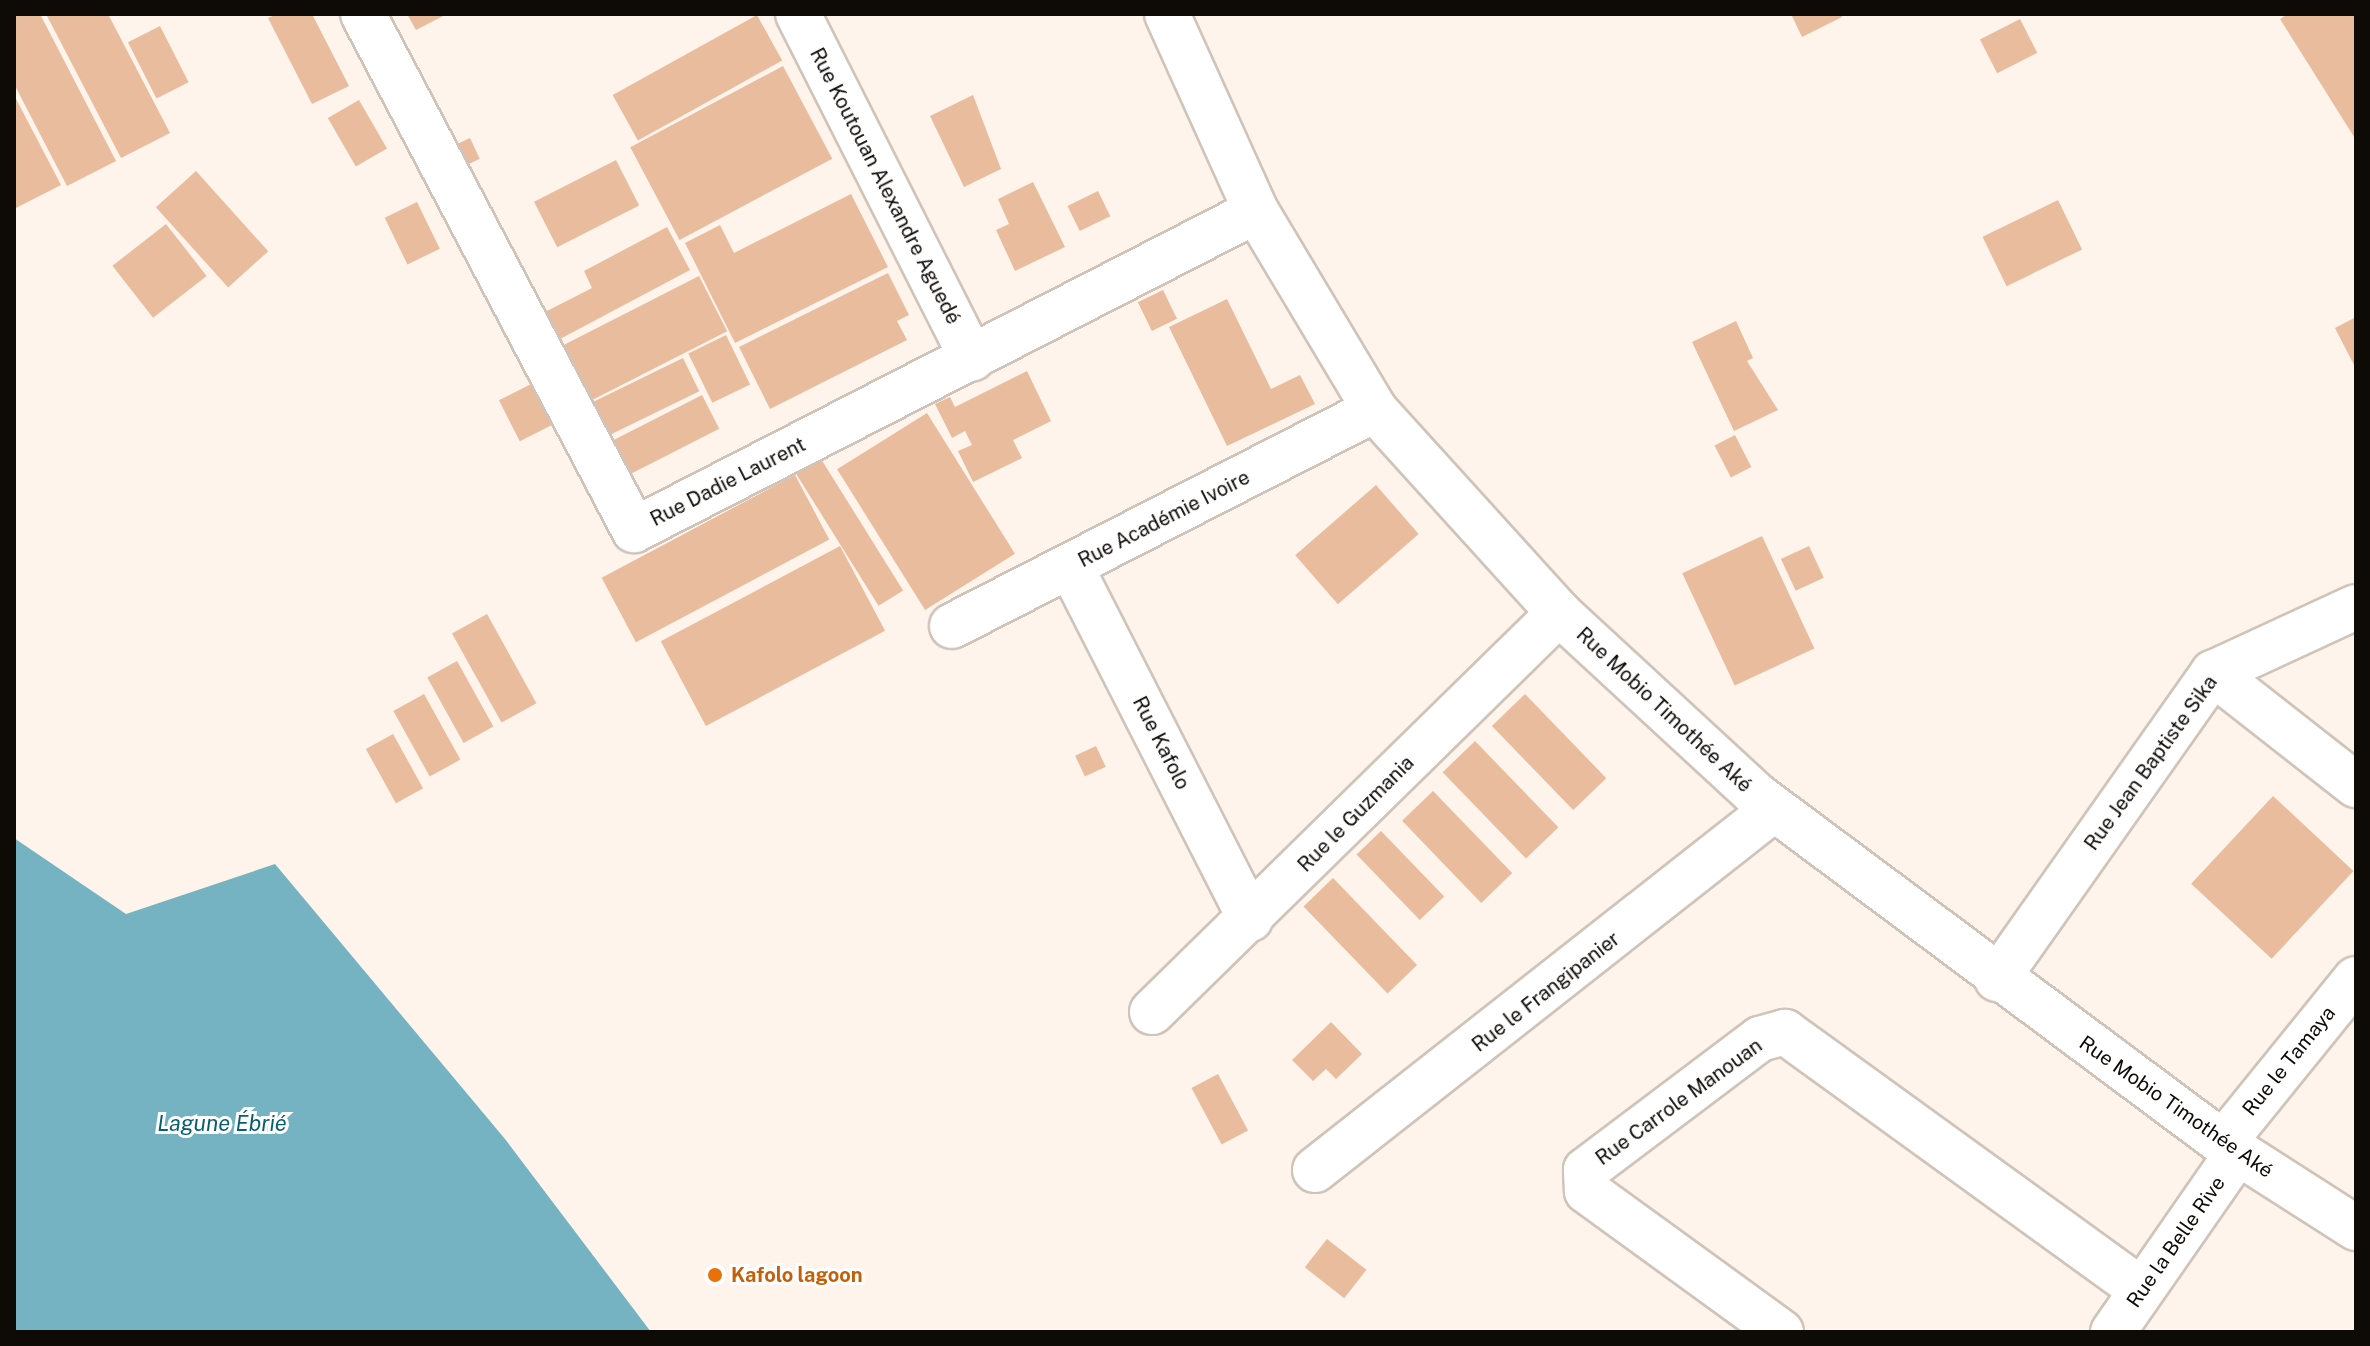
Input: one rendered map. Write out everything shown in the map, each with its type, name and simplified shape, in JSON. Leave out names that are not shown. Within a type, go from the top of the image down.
[{"type":"street","name":"Rue Dadie Laurent","points":[[363,14],[634,530],[1256,211]]},
{"type":"street","name":"Rue Koutouan Alexandre Aguedé","points":[[798,14],[972,358]]},
{"type":"street","name":"Rue Mobio Timothée Aké","points":[[1167,14],[1256,211],[1375,410],[1559,613],[1774,809],[1997,979],[2230,1148],[2356,1228]]},
{"type":"street","name":"Rue Académie Ivoire","points":[[952,626],[1375,410]]},
{"type":"street","name":"Rue Kafolo","points":[[1071,567],[1250,919]]},
{"type":"street","name":"Rue Jean Baptiste Sika","points":[[1997,979],[2213,673],[2356,607]]},
{"type":"street","name":"Rue le Guzmania","points":[[1152,1012],[1559,613]]},
{"type":"street","points":[[2213,673],[2356,785]]},
{"type":"street","name":"Rue le Frangipanier","points":[[1315,1170],[1774,809]]},
{"type":"street","name":"Rue le Tamaya","points":[[2230,1148],[2356,979]]},
{"type":"street","name":"Rue Carrole Manouan","points":[[1781,1332],[1587,1191],[1586,1170],[1760,1039],[1785,1032],[2142,1290]]},
{"type":"street","name":"Rue la Belle Rive","points":[[2113,1332],[2230,1148]]},
{"type":"water","name":"Lagune Ébrié","points":[[14,838],[126,914],[275,864],[505,1139],[651,1332],[14,1332]]},
{"type":"building","points":[[14,14],[40,14],[116,161],[67,186],[14,84]]},
{"type":"building","points":[[46,14],[108,14],[170,133],[121,158]]},
{"type":"building","points":[[277,14],[312,14],[349,86],[312,104],[268,18]]},
{"type":"building","points":[[407,14],[447,14],[416,30]]},
{"type":"building","points":[[1791,14],[1841,14],[1842,17],[1802,37]]},
{"type":"building","points":[[2288,14],[2356,14],[2356,140],[2280,19]]},
{"type":"building","points":[[757,15],[782,60],[638,140],[613,95]]},
{"type":"building","points":[[2020,19],[2037,53],[1997,73],[1980,39]]},
{"type":"building","points":[[160,26],[189,82],[157,98],[128,42]]},
{"type":"building","points":[[783,66],[832,159],[680,240],[630,147]]},
{"type":"building","points":[[14,95],[61,185],[14,209]]},
{"type":"building","points":[[973,95],[1001,169],[964,187],[930,116]]},
{"type":"building","points":[[359,100],[387,148],[356,166],[328,118]]},
{"type":"building","points":[[470,138],[480,159],[460,168],[450,147]]},
{"type":"building","points":[[616,160],[639,205],[557,247],[534,202]]},
{"type":"building","points":[[196,171],[268,251],[228,287],[156,207]]},
{"type":"building","points":[[1033,182],[1065,247],[1015,271],[996,230],[1009,224],[998,199]]},
{"type":"building","points":[[1098,191],[1110,216],[1080,231],[1067,206]]},
{"type":"building","points":[[851,194],[888,267],[735,343],[685,243],[720,225],[734,253]]},
{"type":"building","points":[[2058,200],[2082,249],[2007,286],[1983,237]]},
{"type":"building","points":[[417,202],[440,249],[407,265],[385,218]]},
{"type":"building","points":[[166,224],[207,276],[153,318],[112,266]]},
{"type":"building","points":[[667,227],[690,270],[560,339],[545,312],[592,288],[584,271]]},
{"type":"building","points":[[888,273],[909,315],[897,321],[907,340],[770,409],[739,347]]},
{"type":"building","points":[[699,276],[727,331],[582,405],[554,350]]},
{"type":"building","points":[[1163,290],[1177,319],[1152,331],[1138,302]]},
{"type":"building","points":[[1227,299],[1271,389],[1300,375],[1315,404],[1227,446],[1169,327]]},
{"type":"building","points":[[2356,317],[2356,369],[2335,328]]},
{"type":"building","points":[[1736,321],[1753,358],[1747,361],[1778,410],[1734,431],[1692,342]]},
{"type":"building","points":[[726,335],[750,384],[712,403],[688,353]]},
{"type":"building","points":[[683,358],[699,391],[600,439],[584,406]]},
{"type":"building","points":[[1027,371],[1051,421],[1013,440],[1022,458],[973,482],[958,451],[972,445],[965,431],[952,438],[935,404],[950,397],[955,407]]},
{"type":"building","points":[[531,384],[552,425],[520,441],[499,400]]},
{"type":"building","points":[[702,395],[719,429],[618,481],[600,447]]},
{"type":"building","points":[[927,413],[1015,554],[925,610],[837,469]]},
{"type":"building","points":[[1735,435],[1751,467],[1731,478],[1715,445]]},
{"type":"building","points":[[821,459],[903,590],[879,606],[796,474]]},
{"type":"building","points":[[795,475],[829,539],[636,642],[602,578]]},
{"type":"building","points":[[1376,485],[1419,534],[1338,604],[1295,555]]},
{"type":"building","points":[[1762,536],[1814,648],[1735,686],[1682,573]]},
{"type":"building","points":[[840,546],[885,631],[706,726],[661,641]]},
{"type":"building","points":[[1809,546],[1824,578],[1796,591],[1781,559]]},
{"type":"building","points":[[487,614],[536,703],[501,723],[452,633]]},
{"type":"building","points":[[457,661],[493,727],[464,743],[427,677]]},
{"type":"building","points":[[424,694],[460,760],[430,777],[393,711]]},
{"type":"building","points":[[1525,694],[1606,778],[1573,810],[1492,726]]},
{"type":"building","points":[[393,734],[423,788],[396,803],[366,749]]},
{"type":"building","points":[[1475,741],[1558,827],[1526,859],[1443,772]]},
{"type":"building","points":[[1096,746],[1106,767],[1085,777],[1075,756]]},
{"type":"building","points":[[1433,791],[1512,873],[1481,903],[1402,821]]},
{"type":"building","points":[[2273,796],[2353,871],[2272,959],[2191,884]]},
{"type":"building","points":[[1381,831],[1444,896],[1420,920],[1357,855]]},
{"type":"building","points":[[1333,878],[1417,965],[1388,994],[1304,906]]},
{"type":"building","points":[[1331,1022],[1362,1054],[1336,1079],[1326,1069],[1313,1081],[1292,1060]]},
{"type":"building","points":[[1218,1074],[1248,1131],[1222,1145],[1192,1088]]},
{"type":"building","points":[[1327,1239],[1366,1270],[1344,1298],[1305,1267]]},
{"type":"place","name":"Kafolo lagoon","points":[[715,1275]]}]
